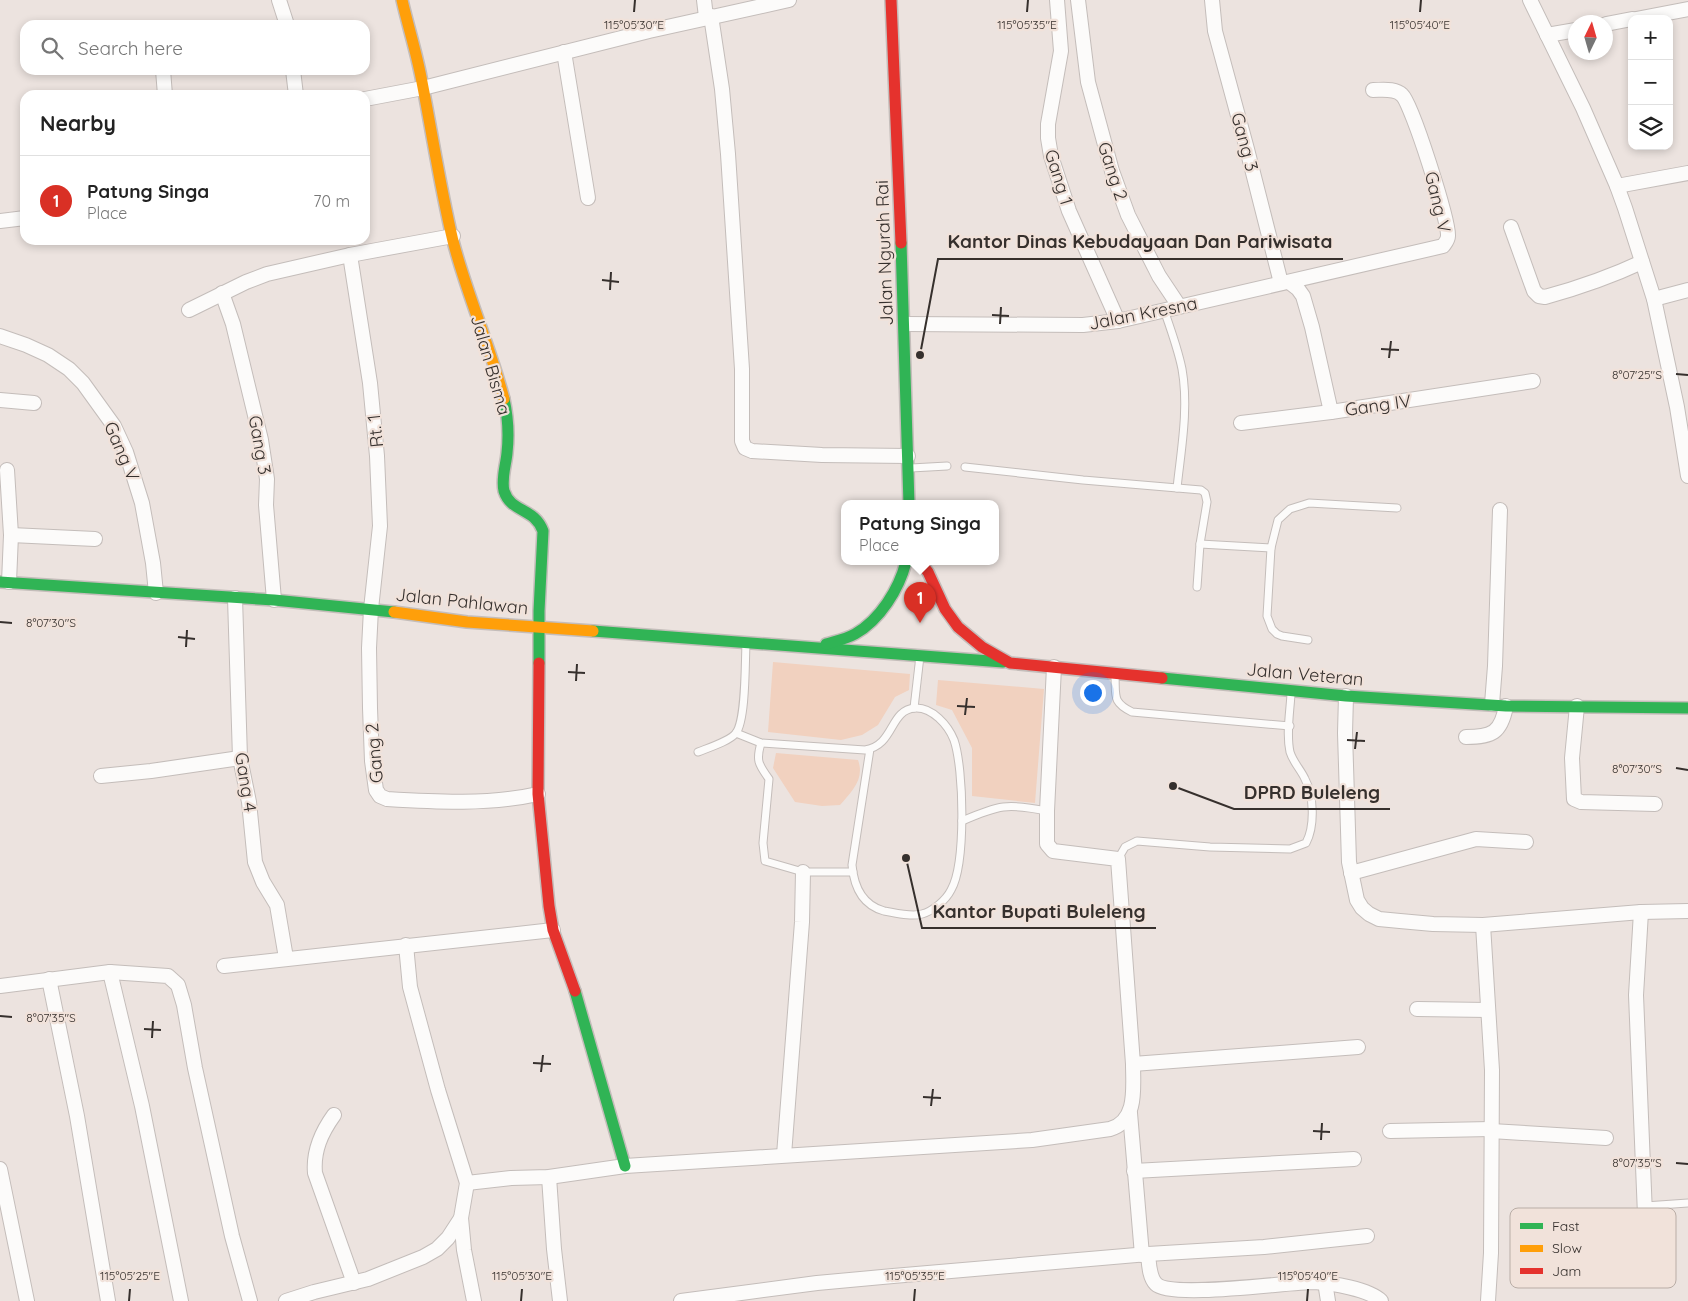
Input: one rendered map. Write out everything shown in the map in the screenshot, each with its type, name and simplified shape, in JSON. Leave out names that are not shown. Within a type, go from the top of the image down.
[{"type":"main road","name":"Jalan Bisma","points":[[402,0],[423,88],[431,138],[453,236],[504,403],[508,439],[504,477],[507,500],[511,504],[536,516],[541,522],[543,531],[539,627]]},
{"type":"main road","name":"Jalan Ngurah Rai","points":[[891,0],[905,324],[908,500]]},
{"type":"main road","points":[[808,647],[842,641],[852,637],[871,624],[904,574],[906,565]]},
{"type":"main road","points":[[923,565],[928,569],[946,611],[963,633],[976,645],[1010,663]]},
{"type":"main road","name":"Jalan Pahlawan","points":[[5,582],[274,600],[370,609],[468,622],[920,655]]},
{"type":"main road","points":[[539,627],[538,794],[544,867],[553,930],[583,1015],[626,1166]]},
{"type":"main road","name":"Jalan Veteran","points":[[920,655],[1346,696],[1506,706],[1688,708]]},
{"type":"street","points":[[279,0],[285,20]]},
{"type":"street","points":[[704,0],[709,17],[722,89],[728,154],[742,369],[742,441],[745,448],[752,451],[908,462]]},
{"type":"street","points":[[370,98],[423,88],[709,17],[789,0]]},
{"type":"street","name":"Gang 1","points":[[1057,0],[1061,51],[1049,113],[1048,138],[1053,165],[1069,212],[1118,321]]},
{"type":"street","name":"Gang 2","points":[[1078,0],[1088,82],[1112,171],[1128,215],[1160,276],[1179,306]]},
{"type":"street","name":"Gang 3","points":[[1212,0],[1215,31],[1285,282]]},
{"type":"street","points":[[1530,0],[1583,108],[1617,186],[1654,299],[1684,434],[1688,476]]},
{"type":"street","points":[[1657,15],[1688,9]]},
{"type":"street","points":[[1613,23],[1628,21]]},
{"type":"street","points":[[1546,35],[1568,31]]},
{"type":"street","points":[[564,52],[588,198]]},
{"type":"street","points":[[163,75],[165,90]]},
{"type":"street","points":[[294,75],[295,90]]},
{"type":"street","name":"Gang V","points":[[1285,282],[1432,249],[1443,246],[1447,241],[1448,234],[1442,205],[1409,105],[1404,96],[1397,91],[1373,90]]},
{"type":"street","points":[[1617,186],[1688,173]]},
{"type":"street","points":[[0,221],[20,219]]},
{"type":"street","points":[[1511,226],[1534,291],[1539,296],[1545,297],[1614,275],[1642,262]]},
{"type":"street","points":[[189,310],[246,282],[267,274],[350,255],[453,236]]},
{"type":"street","name":"Rt. 1","points":[[350,255],[370,383],[377,456],[380,526],[370,609]]},
{"type":"street","name":"Jalan Kresna","points":[[905,324],[1083,325],[1118,321],[1285,282]]},
{"type":"street","name":"Gang IV","points":[[1285,282],[1298,289],[1302,296],[1312,328],[1331,412],[1533,381]]},
{"type":"street","points":[[1654,299],[1688,290]]},
{"type":"street","name":"Gang 3","points":[[222,294],[233,324],[261,440],[266,479],[266,505],[274,600]]},
{"type":"street","name":"Gang V","points":[[0,336],[48,355],[69,369],[83,383],[114,426],[126,452],[142,503],[153,563],[156,593]]},
{"type":"street","points":[[0,400],[34,403]]},
{"type":"street","points":[[1240,422],[1331,412]]},
{"type":"street","points":[[5,582],[11,535],[7,470]]},
{"type":"street","points":[[1492,704],[1500,510]]},
{"type":"street","points":[[11,535],[95,539]]},
{"type":"street","name":"Gang 4","points":[[235,598],[240,758],[249,802],[255,862],[263,882],[277,905],[286,958]]},
{"type":"street","name":"Gang 2","points":[[370,609],[369,648],[372,761],[376,790],[380,796],[387,799],[446,802],[522,798],[538,794]]},
{"type":"street","points":[[1054,667],[1046,838],[1047,844],[1054,851],[1118,858],[1133,1064],[1133,1090],[1130,1113],[1134,1171],[1145,1254],[1153,1280],[1173,1295],[1225,1295],[1301,1282],[1325,1282],[1376,1296],[1381,1301]]},
{"type":"street","points":[[1346,696],[1345,733],[1349,862],[1357,900],[1362,908],[1370,914],[1379,919],[1433,924],[1483,925],[1641,912],[1688,911]]},
{"type":"street","points":[[1466,737],[1484,737],[1496,731],[1503,720],[1506,706]]},
{"type":"street","points":[[1577,706],[1572,758],[1574,799],[1581,802],[1655,804]]},
{"type":"street","points":[[101,776],[240,758]]},
{"type":"street","points":[[1351,873],[1476,839],[1526,842]]},
{"type":"street","points":[[784,1155],[802,914],[803,872]]},
{"type":"street","points":[[1641,912],[1636,995],[1645,1206]]},
{"type":"street","points":[[1483,925],[1492,1070],[1491,1253],[1488,1301]]},
{"type":"street","points":[[224,966],[553,930]]},
{"type":"street","points":[[406,946],[410,987],[438,1090],[467,1183],[461,1218],[464,1250],[474,1301]]},
{"type":"street","points":[[110,972],[142,1106],[181,1301]]},
{"type":"street","points":[[0,986],[110,972],[168,976],[178,985],[184,1005],[195,1068],[232,1236],[250,1301]]},
{"type":"street","points":[[49,979],[77,1116],[108,1301]]},
{"type":"street","points":[[1417,1010],[1488,1010]]},
{"type":"street","points":[[1133,1064],[1358,1047]]},
{"type":"street","points":[[467,1183],[511,1178],[549,1177],[626,1166],[1032,1140],[1110,1129],[1124,1122],[1130,1113]]},
{"type":"street","points":[[334,1115],[318,1142],[314,1158],[315,1173],[354,1284]]},
{"type":"street","points":[[1390,1131],[1491,1130],[1606,1138]]},
{"type":"street","points":[[1134,1171],[1354,1159]]},
{"type":"street","points":[[0,1169],[27,1301]]},
{"type":"street","points":[[549,1177],[560,1301]]},
{"type":"street","points":[[286,1301],[314,1292],[354,1284],[423,1256],[437,1249],[448,1238],[461,1218]]},
{"type":"street","points":[[681,1301],[855,1279],[1145,1254],[1264,1247],[1367,1236]]},
{"type":"street","points":[[1325,1282],[1328,1301]]},
{"type":"lane","points":[[1164,310],[1182,370],[1184,394],[1177,488]]},
{"type":"lane","points":[[908,462],[947,466]]},
{"type":"lane","points":[[965,467],[1201,490],[1205,494],[1207,502],[1200,544],[1197,587]]},
{"type":"lane","points":[[1308,640],[1282,636],[1272,629],[1268,622],[1271,548],[1278,520],[1290,509],[1309,503],[1397,508]]},
{"type":"lane","points":[[1200,544],[1271,548]]},
{"type":"lane","points":[[698,752],[736,733],[740,726],[746,643]]},
{"type":"lane","points":[[914,708],[920,655]]},
{"type":"lane","points":[[1115,674],[1116,699],[1121,706],[1132,712],[1290,726]]},
{"type":"lane","points":[[1118,858],[1125,848],[1137,841],[1202,847],[1290,849],[1306,843],[1312,827],[1309,790],[1291,754],[1289,736],[1292,691]]},
{"type":"lane","points":[[736,733],[761,743],[838,749],[870,749],[882,743],[901,714],[914,708],[926,710],[940,720],[950,732],[954,741],[962,800],[962,821],[956,874],[951,890],[941,903],[921,914],[906,914],[871,906],[865,901],[853,878],[852,865],[870,749]]},
{"type":"lane","points":[[761,743],[757,755],[760,766],[769,779],[763,843],[765,861],[803,872],[853,872]]},
{"type":"lane","points":[[962,821],[990,809],[1007,806],[1047,811]]},
{"type":"lane","points":[[1645,1206],[1688,1203]]},
{"type":"shaded area","points":[[773,662],[910,674],[909,690],[895,697],[878,725],[862,735],[841,740],[768,732]]},
{"type":"shaded area","points":[[938,680],[1044,689],[1035,803],[972,796],[972,748],[952,710],[936,705]]},
{"type":"shaded area","points":[[776,753],[858,760],[860,767],[859,779],[853,790],[840,805],[822,806],[795,802],[773,768]]},
{"type":"traffic: fast","points":[[901,243],[909,500]]},
{"type":"traffic: fast","points":[[504,399],[508,433],[503,477],[504,491],[507,498],[534,518],[543,531],[539,611],[539,663]]},
{"type":"traffic: fast","points":[[826,644],[852,636],[873,621],[899,583],[905,565]]},
{"type":"traffic: fast","points":[[0,582],[274,600],[394,612]]},
{"type":"traffic: fast","points":[[593,631],[1003,662]]},
{"type":"traffic: fast","points":[[1162,678],[1346,696],[1506,706],[1688,708]]},
{"type":"traffic: fast","points":[[575,991],[625,1166]]},
{"type":"traffic: slow","points":[[402,0],[419,67],[453,241],[504,399]]},
{"type":"traffic: slow","points":[[394,612],[467,622],[593,631]]},
{"type":"traffic: jam","points":[[891,0],[901,243]]},
{"type":"traffic: jam","points":[[922,565],[928,572],[945,609],[958,627],[982,647],[1010,663],[1162,678]]},
{"type":"traffic: jam","points":[[539,663],[538,794],[549,906],[553,930],[575,991]]},
{"type":"place","name":"Kantor Dinas Kebudayaan Dan Pariwisata","points":[[920,355]]},
{"type":"place","name":"Patung Singa","points":[[920,623]]},
{"type":"place","name":"DPRD Buleleng","points":[[1173,786]]},
{"type":"place","name":"Kantor Bupati Buleleng","points":[[906,858]]}]
